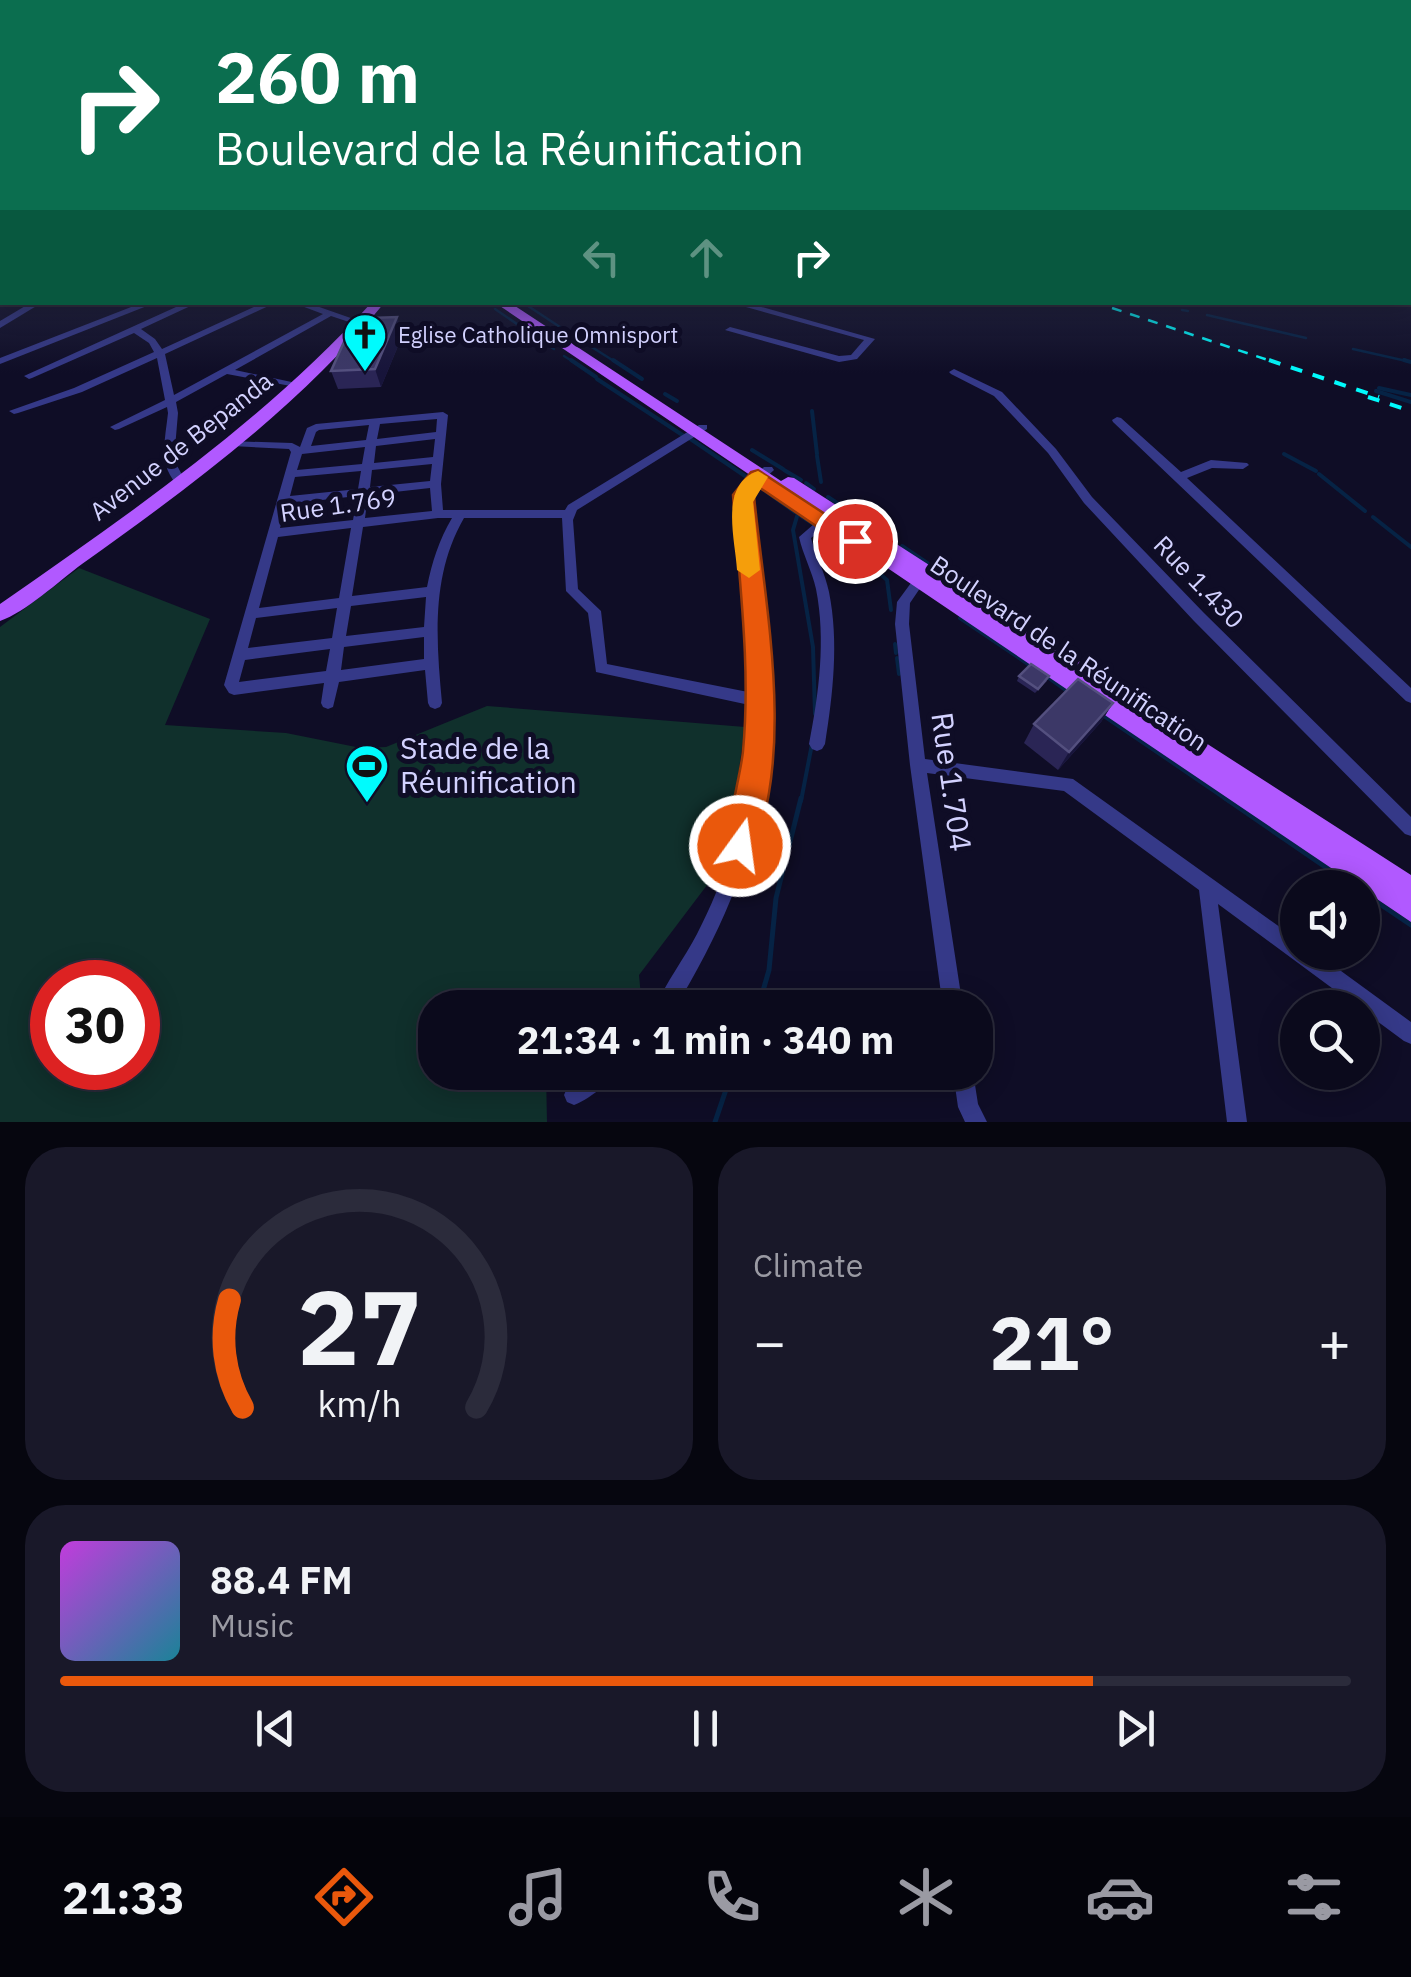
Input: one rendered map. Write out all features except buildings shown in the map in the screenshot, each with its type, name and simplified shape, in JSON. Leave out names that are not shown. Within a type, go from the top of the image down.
[{"type":"main road","name":"Avenue de Bepanda","points":[[0,614],[232,444],[298,386],[377,305]]},
{"type":"main road","name":"Boulevard de la Réunification","points":[[505,305],[698,430],[824,521],[921,576],[1411,910]]},
{"type":"main road","points":[[517,305],[698,430]]},
{"type":"main road","points":[[763,474],[1411,890]]},
{"type":"street","points":[[0,325],[34,305]]},
{"type":"street","points":[[0,361],[148,305]]},
{"type":"street","points":[[156,305],[172,314]]},
{"type":"street","points":[[29,376],[189,305]]},
{"type":"street","points":[[14,411],[67,394],[160,355],[267,305]]},
{"type":"street","points":[[302,305],[361,324]]},
{"type":"street","points":[[730,330],[839,359],[854,357],[870,339],[743,305]]},
{"type":"street","points":[[115,427],[170,402],[328,315]]},
{"type":"street","points":[[136,330],[152,341],[160,355],[174,419],[169,460],[181,484]]},
{"type":"street","points":[[227,371],[298,386]]},
{"type":"street","name":"Rue 1.430","points":[[954,372],[998,394],[1052,451],[1088,500],[1199,617],[1411,828]]},
{"type":"street","points":[[273,533],[290,474],[313,428],[443,415],[436,484],[438,514]]},
{"type":"street","points":[[1117,420],[1411,697]]},
{"type":"street","points":[[328,702],[375,421]]},
{"type":"street","points":[[698,430],[585,499],[568,514],[572,591],[594,610],[601,668],[761,701]]},
{"type":"street","points":[[232,444],[292,446],[300,450],[442,435]]},
{"type":"street","points":[[290,474],[439,460]]},
{"type":"street","points":[[1180,477],[1211,464],[1244,465]]},
{"type":"street","points":[[675,990],[703,942],[732,877],[754,785],[761,701],[742,502],[746,490],[763,474]]},
{"type":"street","points":[[282,501],[436,484]]},
{"type":"street","name":"Rue 1.769","points":[[332,677],[234,689],[230,685],[273,533],[438,514],[568,514]]},
{"type":"street","points":[[435,703],[431,664],[436,591],[446,535],[459,516]]},
{"type":"street","points":[[817,744],[829,662],[828,635],[821,586],[805,537],[824,521]]},
{"type":"street","name":"Rue 1.704","points":[[921,576],[902,612],[918,765],[950,990]]},
{"type":"street","points":[[250,614],[436,591]]},
{"type":"street","points":[[239,655],[432,631]]},
{"type":"street","points":[[332,677],[431,664]]},
{"type":"street","points":[[918,765],[1054,779],[1067,784],[1280,939]]},
{"type":"street","points":[[1207,886],[1237,1122]]},
{"type":"street","points":[[1323,970],[1411,1034]]},
{"type":"street","points":[[574,1096],[581,1090]]},
{"type":"street","points":[[966,1090],[971,1117]]},
{"type":"green space","name":"Stade de la Réunification","points":[[79,568],[210,619],[165,725],[286,733],[361,748],[386,747],[487,706],[745,727],[726,860],[639,975],[640,990],[418,990],[418,1090],[546,1090],[547,1122],[0,1122],[0,627]]},
{"type":"waterway","points":[[527,305],[566,331]]},
{"type":"waterway","points":[[495,309],[536,337]]},
{"type":"waterway","points":[[1182,310],[1188,311]]},
{"type":"waterway","points":[[1207,315],[1306,338]]},
{"type":"waterway","points":[[568,332],[617,363]]},
{"type":"waterway","points":[[538,338],[554,349]]},
{"type":"waterway","points":[[1353,349],[1411,362],[1404,360]]},
{"type":"waterway","points":[[564,356],[575,363]]},
{"type":"waterway","points":[[571,360],[596,377]]},
{"type":"waterway","points":[[613,360],[642,379]]},
{"type":"waterway","points":[[597,379],[684,436]]},
{"type":"waterway","points":[[1379,388],[1411,395]]},
{"type":"waterway","points":[[1376,391],[1411,402]]},
{"type":"waterway","points":[[665,394],[677,401]]},
{"type":"waterway","points":[[812,411],[817,454]]},
{"type":"waterway","points":[[689,438],[751,480]]},
{"type":"waterway","points":[[752,450],[783,469]]},
{"type":"waterway","points":[[1284,454],[1316,471]]},
{"type":"waterway","points":[[817,456],[821,482]]},
{"type":"waterway","points":[[784,470],[801,480]]},
{"type":"waterway","points":[[1319,474],[1365,511]]},
{"type":"waterway","points":[[806,483],[814,489]]},
{"type":"waterway","points":[[760,487],[795,512]]},
{"type":"waterway","points":[[828,497],[879,531]]},
{"type":"waterway","points":[[798,513],[793,530],[813,647],[815,714]]},
{"type":"waterway","points":[[801,516],[837,539]]},
{"type":"waterway","points":[[1373,517],[1411,547]]},
{"type":"waterway","points":[[839,542],[866,560]]},
{"type":"waterway","points":[[902,546],[936,569]]},
{"type":"waterway","points":[[939,570],[957,582]]},
{"type":"waterway","points":[[879,573],[887,580],[891,610]]},
{"type":"waterway","points":[[1008,616],[1024,626]]},
{"type":"waterway","points":[[960,618],[1034,668]]},
{"type":"waterway","points":[[895,644],[896,653]]},
{"type":"waterway","points":[[897,658],[899,674]]},
{"type":"waterway","points":[[1046,676],[1071,694]]},
{"type":"waterway","points":[[1104,716],[1229,801]]},
{"type":"waterway","points":[[801,801],[812,744]]},
{"type":"waterway","points":[[763,990],[776,898],[801,798]]},
{"type":"waterway","points":[[1225,798],[1330,870]]},
{"type":"waterway","points":[[1380,904],[1411,925]]},
{"type":"waterway","points":[[715,1122],[726,1090]]},
{"type":"railway","points":[[1103,305],[1277,363]]},
{"type":"railway","points":[[1269,360],[1379,397]]},
{"type":"railway","points":[[1368,397],[1411,411]]},
{"type":"slow traffic","points":[[749,570],[742,502],[746,490],[758,477]]},
{"type":"place","name":"Eglise Catholique Omnisport","points":[[365,373]]},
{"type":"place","name":"Stade de la Réunification","points":[[367,804]]},
{"type":"route","points":[[740,846],[754,785],[761,701],[743,495],[758,477],[855,541]]}]
